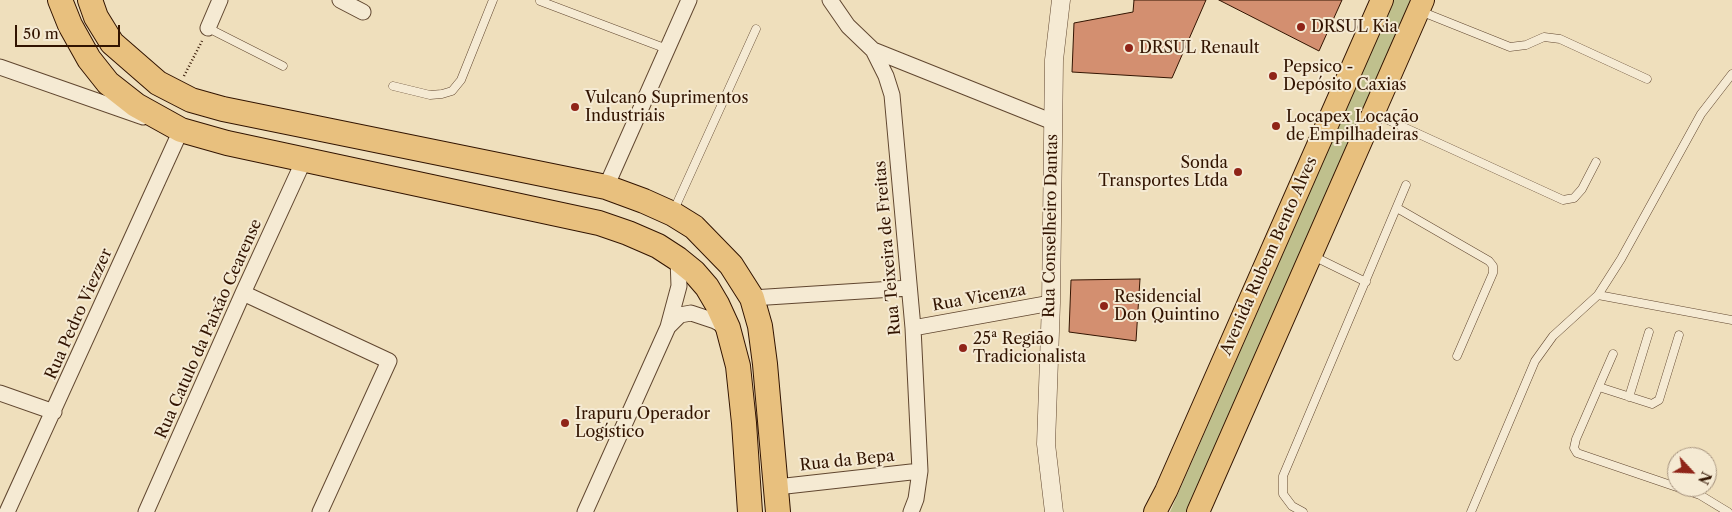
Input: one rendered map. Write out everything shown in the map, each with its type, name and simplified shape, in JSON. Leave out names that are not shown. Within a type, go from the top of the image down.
[{"type":"highway","points":[[60,0],[70,25],[84,50],[108,83],[136,105],[181,130],[227,143],[599,223],[658,246],[678,259],[694,272],[707,287],[728,328],[738,366],[750,512]]},
{"type":"highway","points":[[90,0],[96,17],[112,43],[158,83],[191,100],[223,109],[606,187],[673,214],[694,227],[731,265],[752,298],[760,326],[765,364],[778,512]]},
{"type":"main road","name":"Avenida Rubem Bento Alves","points":[[1156,512],[1382,0]]},
{"type":"main road","points":[[1198,512],[1421,5]]},
{"type":"street","points":[[208,28],[220,0]]},
{"type":"street","points":[[340,0],[363,12]]},
{"type":"street","points":[[606,187],[689,0]]},
{"type":"street","name":"Rua Teixeira de Freitas","points":[[830,0],[848,26],[873,50],[886,76],[892,94],[913,328],[920,471],[916,500],[911,512]]},
{"type":"street","name":"Rua Conselheiro Dantas","points":[[1054,512],[1046,444],[1051,303],[1054,60],[1060,0]]},
{"type":"street","points":[[873,50],[1053,122]]},
{"type":"street","points":[[0,67],[181,130]]},
{"type":"street","name":"Rua Pedro Viezzer","points":[[7,512],[181,130]]},
{"type":"street","name":"Rua Catulo da Paixão Cearense","points":[[146,512],[304,160]]},
{"type":"street","points":[[585,512],[668,327],[679,286],[678,259]]},
{"type":"street","points":[[752,298],[909,288]]},
{"type":"street","points":[[243,293],[389,361],[320,512]]},
{"type":"street","name":"Rua Vicenza","points":[[913,328],[1051,303]]},
{"type":"street","points":[[668,327],[680,315],[691,313],[715,321],[728,328]]},
{"type":"street","points":[[0,393],[54,412]]},
{"type":"street","name":"Rua da Bepa","points":[[777,486],[920,471]]},
{"type":"lane","points":[[393,86],[430,95],[452,91],[461,80],[493,0]]},
{"type":"lane","points":[[540,1],[667,49]]},
{"type":"lane","points":[[1421,5],[1510,47],[1526,44],[1544,37],[1560,39],[1647,79]]},
{"type":"lane","points":[[208,28],[283,66]]},
{"type":"lane","points":[[673,214],[756,29]]},
{"type":"lane","points":[[1471,512],[1535,362],[1553,336],[1598,295],[1621,259],[1701,114],[1732,74]]},
{"type":"lane","points":[[1373,114],[1563,200],[1574,198],[1582,189],[1596,162]]},
{"type":"lane","points":[[1303,512],[1292,506],[1283,494],[1283,476],[1406,185]]},
{"type":"lane","points":[[1397,208],[1489,261],[1493,266],[1494,273],[1457,356]]},
{"type":"lane","points":[[1310,255],[1366,282]]},
{"type":"lane","points":[[1598,295],[1732,320]]},
{"type":"lane","points":[[1629,397],[1649,332]]},
{"type":"lane","points":[[1598,387],[1652,404],[1658,400],[1679,335]]},
{"type":"lane","points":[[1613,354],[1576,439],[1574,448],[1577,454],[1700,496],[1728,512]]},
{"type":"green space","points":[[1394,0],[1414,0],[1192,512],[1170,512]]},
{"type":"building","name":"DRSUL Renault","points":[[1134,0],[1206,0],[1172,78],[1072,72],[1074,23],[1133,12]]},
{"type":"building","name":"DRSUL Kia","points":[[1219,0],[1342,0],[1319,51]]},
{"type":"building","name":"Residencial Don Quintino","points":[[1140,279],[1136,341],[1069,332],[1071,280]]},
{"type":"place","name":"DRSUL Kia","points":[[1301,27]]},
{"type":"place","name":"DRSUL Renault","points":[[1129,48]]},
{"type":"place","name":"Pepsico - Depósito Caxias","points":[[1273,76]]},
{"type":"place","name":"Vulcano Suprimentos Industriais","points":[[575,107]]},
{"type":"place","name":"Locapex Locação de Empilhadeiras","points":[[1276,126]]},
{"type":"place","name":"Sonda Transportes Ltda","points":[[1238,172]]},
{"type":"place","name":"Residencial Don Quintino","points":[[1104,306]]},
{"type":"place","name":"25ª Região Tradicionalista","points":[[963,348]]},
{"type":"place","name":"Irapuru Operador Logístico","points":[[565,423]]}]
